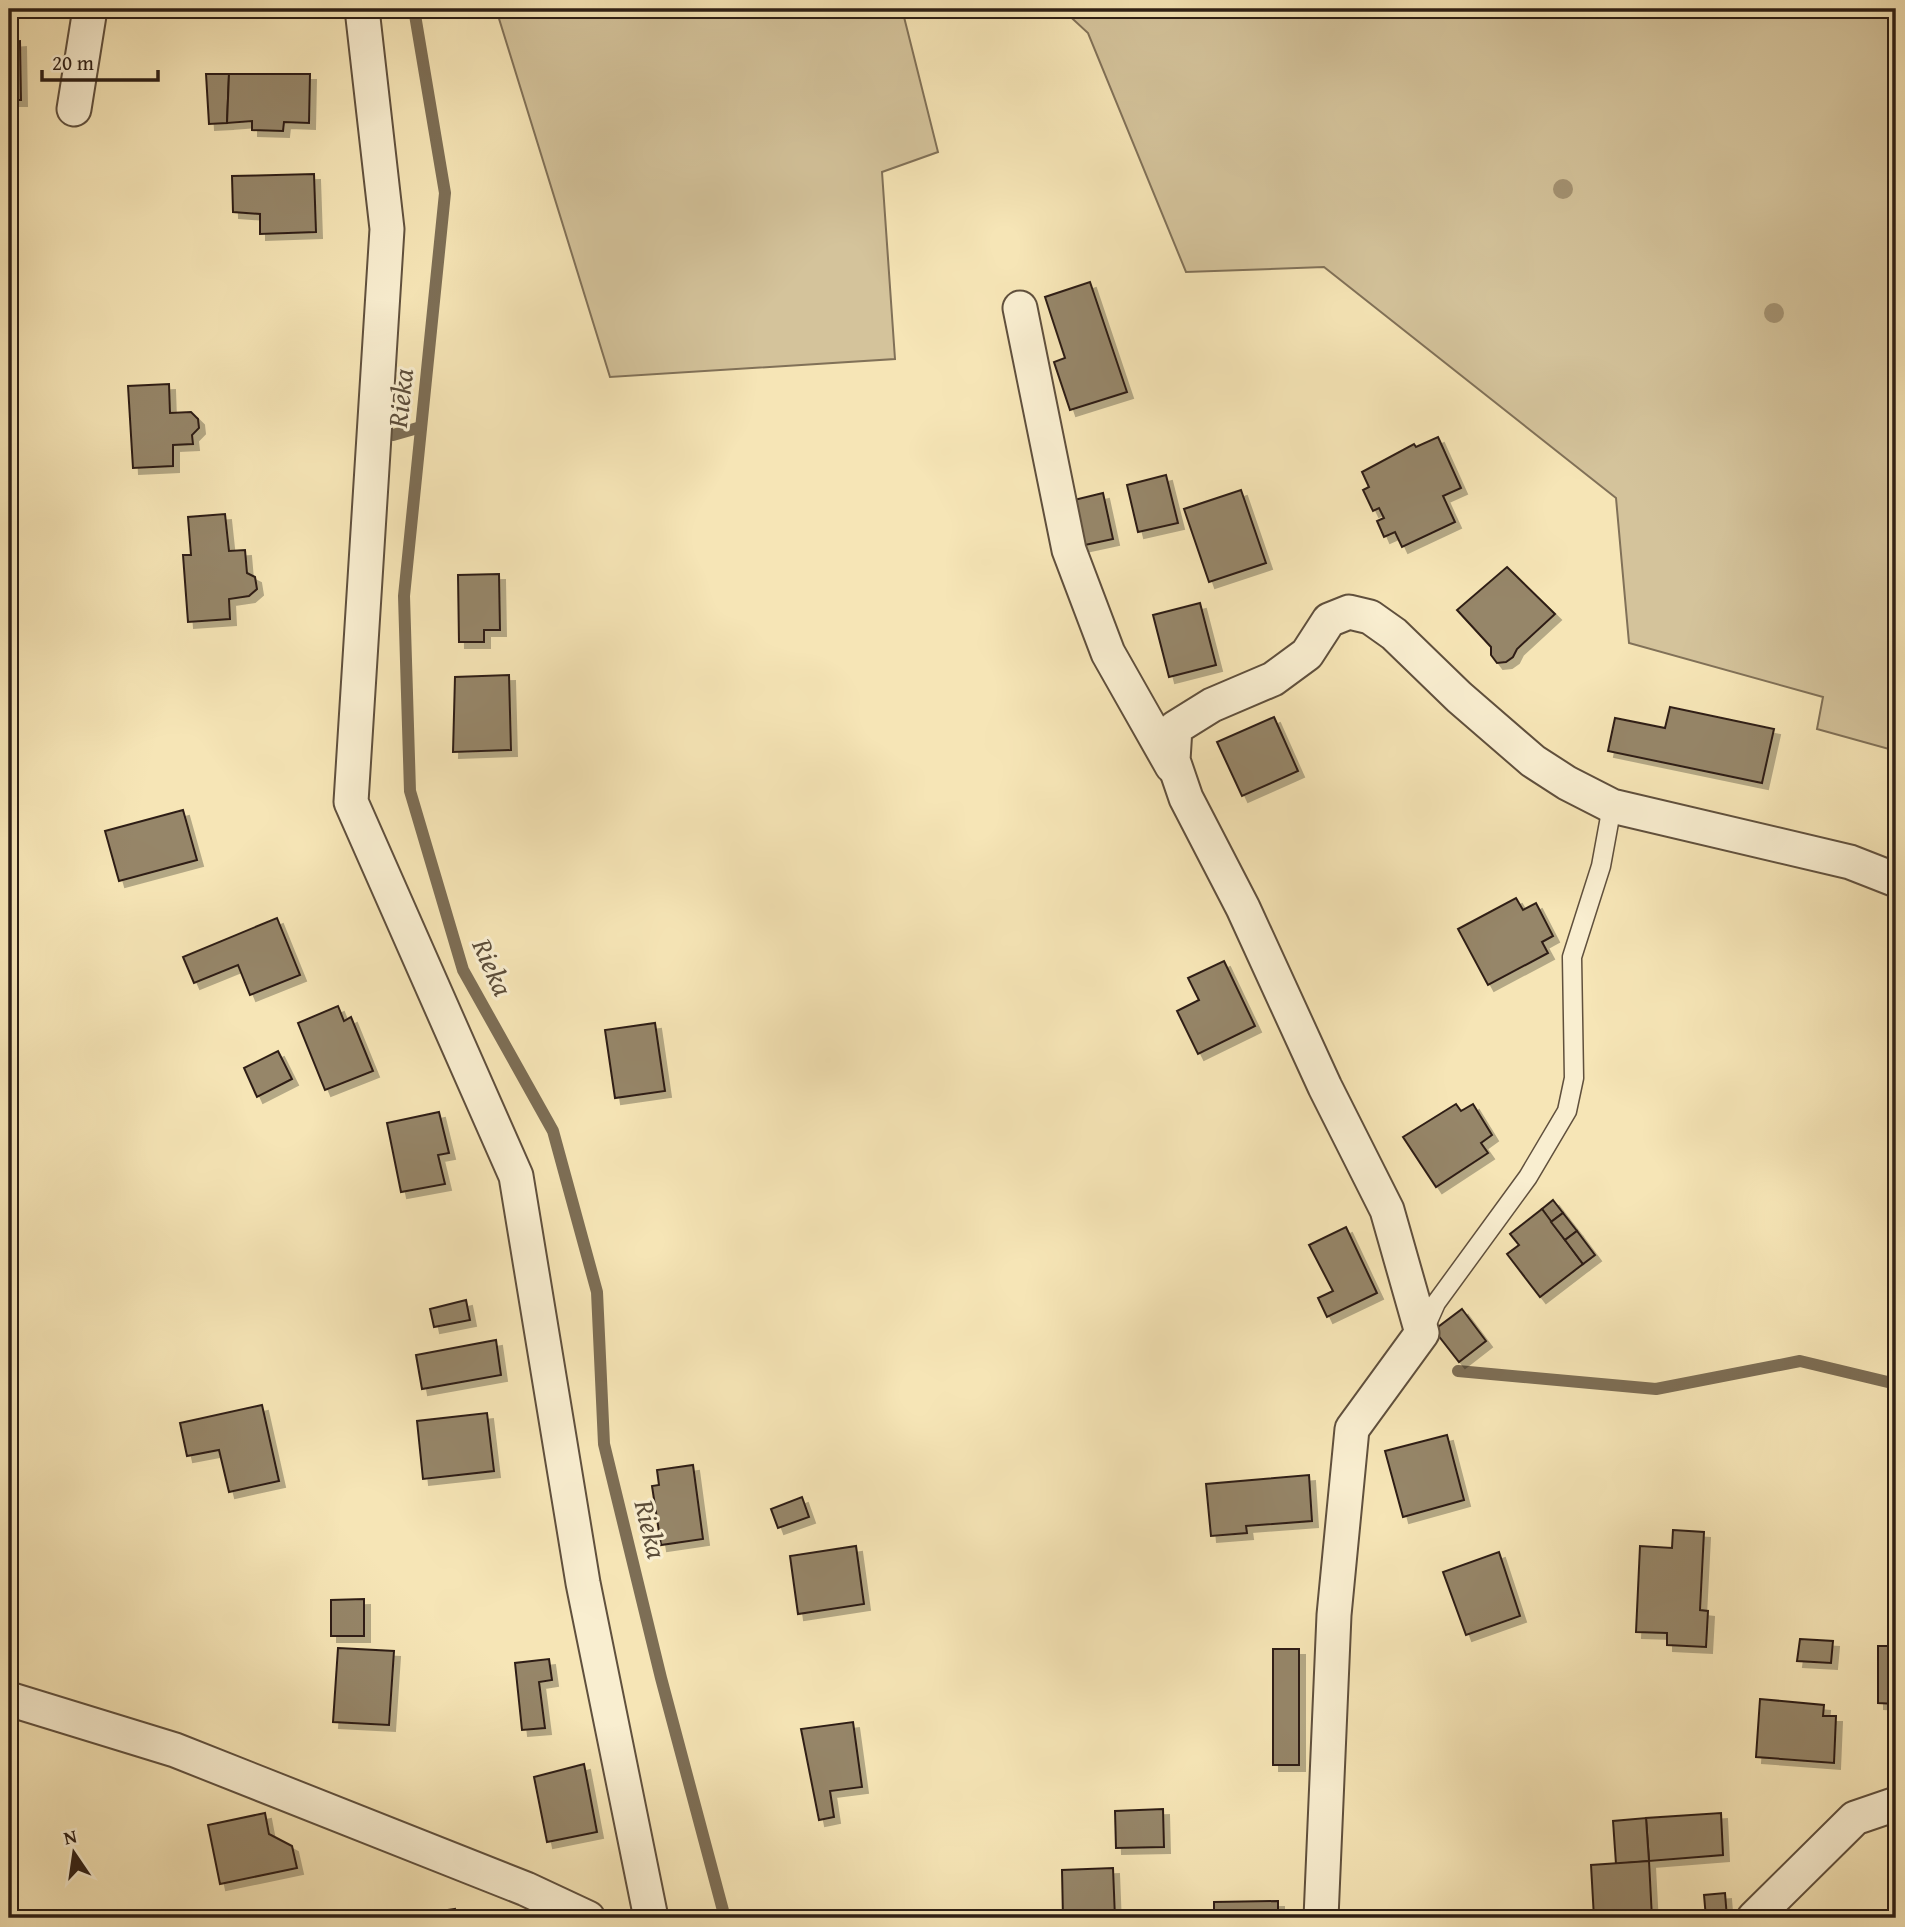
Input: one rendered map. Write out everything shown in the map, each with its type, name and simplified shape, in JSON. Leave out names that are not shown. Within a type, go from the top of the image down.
[{"type":"street","points":[[74,109],[90,9]]},
{"type":"street","points":[[362,9],[387,229],[351,802],[516,1176],[583,1583],[651,1918]]},
{"type":"street","points":[[1020,308],[1069,550],[1081,588],[1108,653],[1180,781],[1387,1210],[1422,1333],[1352,1429],[1334,1615],[1321,1918]]},
{"type":"street","points":[[1180,781],[1173,760],[1175,728],[1212,705],[1273,679],[1307,654],[1329,620],[1349,612],[1370,617],[1394,634],[1533,761],[1567,783],[1612,806],[1850,862],[1896,880]]},
{"type":"street","points":[[9,1699],[175,1751],[526,1889],[588,1918]]},
{"type":"street","points":[[1754,1918],[1855,1818],[1896,1804]]},
{"type":"lane","points":[[1422,1333],[1437,1303],[1528,1177],[1567,1111],[1574,1077],[1572,957],[1601,866],[1612,806]]},
{"type":"shaded area","points":[[496,9],[902,9],[938,152],[882,172],[895,359],[610,377]]},
{"type":"shaded area","points":[[1062,9],[1896,9],[1896,751],[1817,729],[1823,697],[1629,643],[1616,498],[1324,267],[1186,272],[1088,33]]},
{"type":"building","points":[[20,41],[21,100],[9,100],[9,42]]},
{"type":"building","points":[[206,74],[229,74],[227,123],[209,124]]},
{"type":"building","points":[[229,74],[310,74],[309,123],[284,122],[283,131],[252,130],[252,121],[227,123]]},
{"type":"building","points":[[314,174],[316,232],[260,234],[260,214],[233,212],[232,176]]},
{"type":"building","points":[[1090,282],[1127,392],[1070,410],[1054,362],[1065,358],[1045,297]]},
{"type":"building","points":[[169,384],[170,413],[191,412],[198,419],[199,428],[192,435],[193,444],[173,445],[173,466],[133,468],[128,386]]},
{"type":"building","points":[[1438,437],[1461,488],[1443,496],[1455,522],[1402,547],[1395,532],[1384,537],[1377,521],[1384,518],[1379,508],[1373,511],[1363,490],[1369,487],[1362,472],[1414,444],[1416,447]]},
{"type":"building","points":[[1166,475],[1178,523],[1138,532],[1127,485]]},
{"type":"building","points":[[1241,490],[1266,563],[1209,582],[1184,509]]},
{"type":"building","points":[[1103,493],[1113,539],[1080,546],[1070,501]]},
{"type":"building","points":[[225,514],[229,551],[245,550],[247,573],[255,577],[257,589],[249,596],[229,599],[230,619],[188,622],[183,555],[191,555],[188,517]]},
{"type":"building","points":[[1507,567],[1555,614],[1517,649],[1513,657],[1506,662],[1497,663],[1491,655],[1491,647],[1457,610]]},
{"type":"building","points":[[499,574],[500,630],[484,630],[484,642],[459,642],[458,575]]},
{"type":"building","points":[[1200,603],[1216,665],[1169,677],[1153,615]]},
{"type":"building","points":[[509,675],[511,750],[453,752],[455,677]]},
{"type":"building","points":[[1670,707],[1774,729],[1762,783],[1608,751],[1615,718],[1665,728]]},
{"type":"building","points":[[1274,717],[1298,771],[1242,796],[1217,742]]},
{"type":"building","points":[[183,810],[197,860],[119,881],[105,831]]},
{"type":"building","points":[[1516,898],[1523,910],[1536,903],[1553,936],[1542,942],[1548,953],[1488,985],[1458,929]]},
{"type":"building","points":[[277,918],[300,975],[250,995],[238,965],[194,983],[183,957]]},
{"type":"building","points":[[1224,961],[1255,1026],[1198,1054],[1177,1011],[1199,1000],[1188,978]]},
{"type":"building","points":[[338,1006],[344,1021],[351,1017],[373,1071],[325,1090],[298,1023]]},
{"type":"building","points":[[655,1023],[665,1091],[615,1098],[605,1030]]},
{"type":"building","points":[[278,1051],[292,1079],[257,1097],[244,1068]]},
{"type":"building","points":[[1456,1104],[1461,1111],[1473,1104],[1492,1135],[1481,1143],[1488,1153],[1436,1187],[1403,1137]]},
{"type":"building","points":[[439,1112],[449,1153],[438,1155],[445,1184],[401,1192],[387,1123]]},
{"type":"building","points":[[1553,1200],[1563,1213],[1551,1222],[1542,1209]]},
{"type":"building","points":[[1542,1209],[1583,1264],[1540,1297],[1507,1254],[1519,1245],[1510,1234]]},
{"type":"building","points":[[1563,1213],[1577,1231],[1565,1240],[1551,1222]]},
{"type":"building","points":[[1346,1227],[1377,1293],[1327,1317],[1318,1298],[1333,1291],[1309,1245]]},
{"type":"building","points":[[1577,1231],[1595,1255],[1583,1264],[1565,1240]]},
{"type":"building","points":[[466,1300],[470,1320],[434,1327],[430,1309]]},
{"type":"building","points":[[1462,1309],[1486,1341],[1459,1362],[1434,1330]]},
{"type":"building","points":[[496,1340],[501,1375],[422,1389],[416,1355]]},
{"type":"building","points":[[262,1405],[279,1481],[229,1492],[219,1450],[187,1456],[180,1423]]},
{"type":"building","points":[[487,1413],[494,1471],[423,1479],[417,1421]]},
{"type":"building","points":[[1447,1435],[1464,1500],[1403,1517],[1385,1451]]},
{"type":"building","points":[[693,1465],[703,1539],[661,1545],[652,1486],[659,1485],[657,1470]]},
{"type":"building","points":[[1309,1475],[1312,1521],[1246,1526],[1247,1533],[1211,1536],[1206,1484]]},
{"type":"building","points":[[802,1497],[809,1517],[778,1528],[771,1509]]},
{"type":"building","points":[[1673,1530],[1704,1532],[1700,1610],[1708,1611],[1706,1647],[1667,1645],[1667,1633],[1636,1632],[1640,1546],[1672,1548]]},
{"type":"building","points":[[856,1546],[864,1604],[798,1614],[790,1556]]},
{"type":"building","points":[[1499,1552],[1520,1616],[1466,1635],[1443,1572]]},
{"type":"building","points":[[364,1599],[364,1636],[331,1636],[331,1600]]},
{"type":"building","points":[[1800,1639],[1833,1641],[1831,1663],[1797,1661]]},
{"type":"building","points":[[1878,1646],[1896,1646],[1896,1704],[1878,1703]]},
{"type":"building","points":[[338,1648],[394,1651],[389,1725],[333,1722]]},
{"type":"building","points":[[1273,1649],[1299,1649],[1299,1765],[1273,1765]]},
{"type":"building","points":[[549,1659],[552,1680],[539,1682],[545,1728],[522,1730],[515,1663]]},
{"type":"building","points":[[1760,1699],[1824,1705],[1823,1716],[1836,1716],[1834,1763],[1756,1757]]},
{"type":"building","points":[[853,1722],[862,1787],[830,1791],[834,1817],[819,1820],[801,1729]]},
{"type":"building","points":[[584,1764],[597,1832],[547,1842],[534,1777]]},
{"type":"building","points":[[1163,1809],[1164,1847],[1116,1848],[1115,1811]]},
{"type":"building","points":[[265,1813],[269,1834],[292,1846],[297,1868],[220,1884],[208,1825]]},
{"type":"building","points":[[1721,1813],[1723,1855],[1649,1861],[1646,1818]]},
{"type":"building","points":[[1646,1818],[1649,1861],[1616,1864],[1613,1821]]},
{"type":"building","points":[[1649,1861],[1652,1918],[1594,1918],[1591,1865]]},
{"type":"building","points":[[1113,1868],[1115,1918],[1063,1918],[1062,1870]]},
{"type":"building","points":[[1893,1870],[1896,1870],[1896,1918],[1889,1918]]},
{"type":"building","points":[[1725,1893],[1727,1918],[1706,1918],[1704,1895]]},
{"type":"building","points":[[1278,1901],[1278,1918],[1214,1918],[1214,1902]]},
{"type":"building","points":[[455,1909],[456,1918],[394,1918]]},
{"type":"waterway","name":"Rieka","points":[[414,9],[445,193],[404,596],[410,791],[463,970],[553,1131],[597,1292],[604,1444],[661,1678],[725,1918]]},
{"type":"waterway","points":[[393,435],[421,427]]},
{"type":"waterway","points":[[1458,1371],[1656,1389],[1800,1361],[1896,1384]]}]
